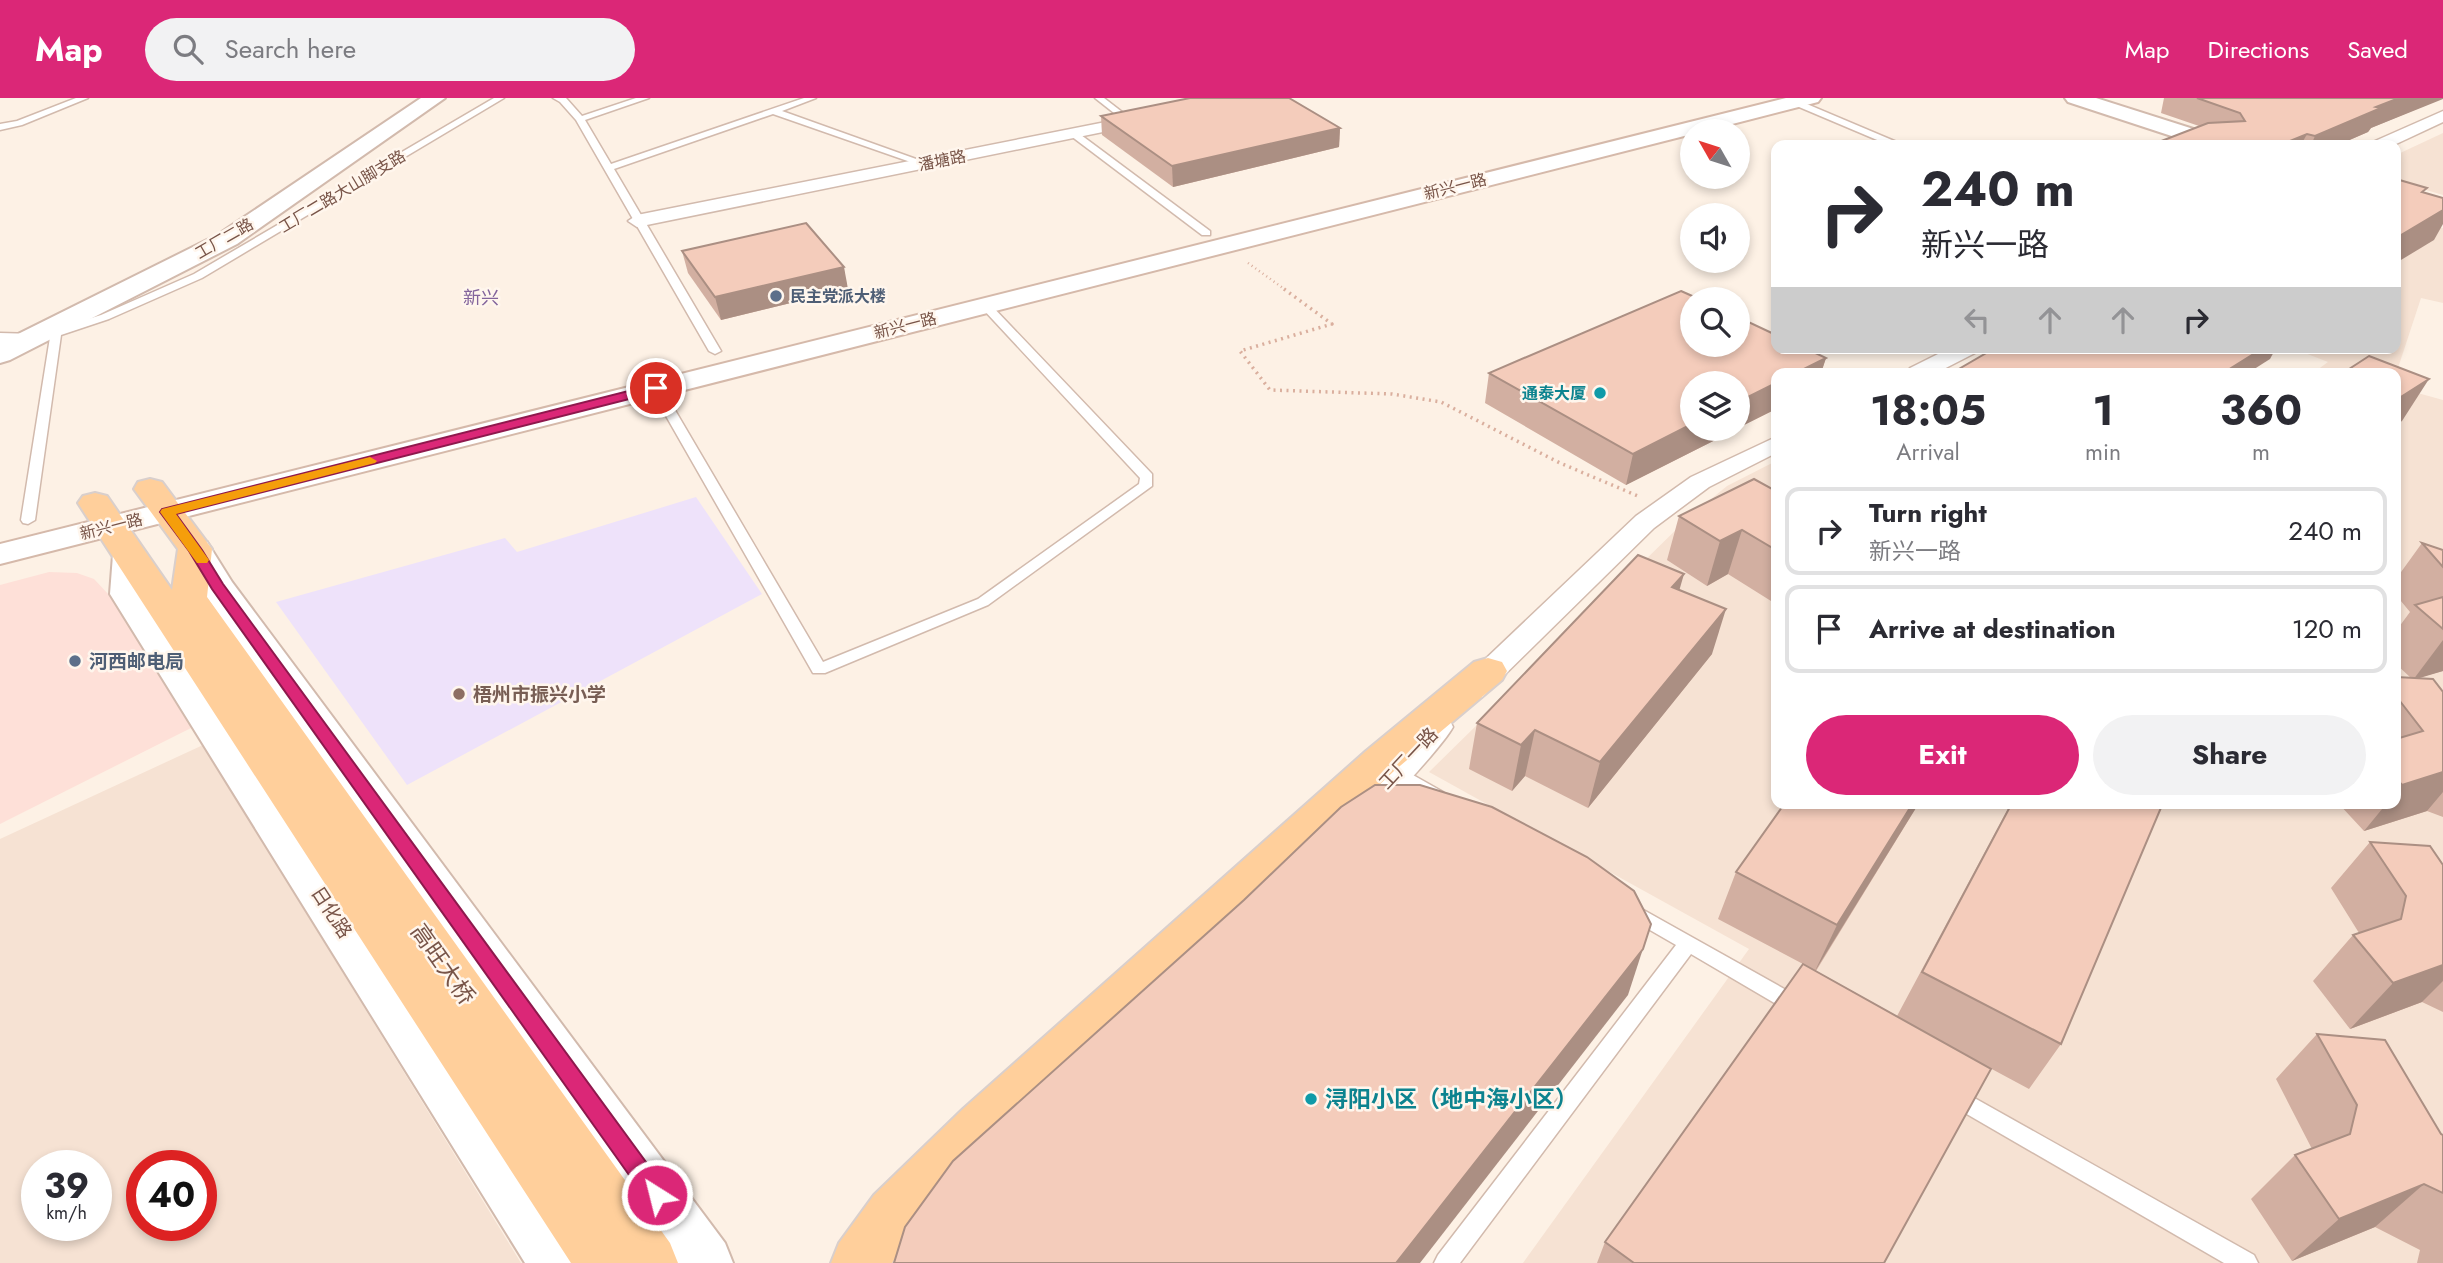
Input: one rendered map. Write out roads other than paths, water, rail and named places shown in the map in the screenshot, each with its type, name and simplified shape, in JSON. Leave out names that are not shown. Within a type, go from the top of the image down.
[{"type":"main road","name":"工厂二路","points":[[0,354],[13,340],[229,239],[435,98]]},
{"type":"main road","name":"新兴一路","points":[[0,527],[28,520],[120,508],[656,388],[985,304],[1214,239],[1764,98]]},
{"type":"main road","points":[[2075,98],[2205,140]]},
{"type":"main road","name":"新兴一路","points":[[230,470],[715,351],[1214,239],[1803,100]]},
{"type":"main road","name":"新兴一路","points":[[0,554],[120,508]]},
{"type":"main road","points":[[120,508],[195,550],[217,586],[705,1263]]},
{"type":"main road","points":[[120,508],[224,670]]},
{"type":"main road","name":"日化路","points":[[120,508],[128,594],[557,1263]]},
{"type":"main road","points":[[195,550],[189,598],[224,670]]},
{"type":"main road","name":"高旺大桥","points":[[224,670],[604,1263]]},
{"type":"main road","name":"高旺大桥","points":[[224,670],[650,1263]]},
{"type":"main road","points":[[859,1263],[893,1213],[981,1126],[1380,761],[1488,671]]},
{"type":"street","points":[[2392,140],[2443,116]]},
{"type":"street","name":"潘塘路","points":[[637,221],[1157,117]]},
{"type":"street","points":[[1928,368],[1955,354]]},
{"type":"street","name":"工厂一路","points":[[867,1263],[1228,934],[1397,772],[1488,671],[1645,522],[1700,482],[1771,446]]},
{"type":"lane","points":[[0,127],[19,123],[84,98]]},
{"type":"lane","name":"工厂二路大山脚支路","points":[[13,340],[56,333],[105,317],[198,276],[500,98]]},
{"type":"lane","points":[[557,98],[563,100],[580,119],[715,351]]},
{"type":"lane","points":[[580,119],[645,98]]},
{"type":"lane","points":[[607,168],[812,98]]},
{"type":"lane","points":[[1099,98],[1131,122]]},
{"type":"lane","points":[[1803,100],[1886,140]]},
{"type":"lane","points":[[773,111],[925,164]]},
{"type":"lane","points":[[1074,134],[1214,239]]},
{"type":"lane","points":[[656,388],[818,669],[983,602],[1145,486],[1147,477],[985,304]]},
{"type":"lane","points":[[28,520],[56,333]]},
{"type":"lane","points":[[1397,772],[1455,806]]},
{"type":"lane","points":[[1618,902],[1809,1013]]},
{"type":"lane","points":[[1446,1263],[1688,943]]},
{"type":"lane","points":[[1930,1082],[2246,1263]]},
{"type":"place","name":"民主党派大楼","points":[[776,296]]},
{"type":"place","name":"通泰大厦","points":[[1600,393]]},
{"type":"place","name":"河西邮电局","points":[[75,661]]},
{"type":"place","name":"梧州市振兴小学","points":[[459,694]]},
{"type":"place","name":"浔阳小区（地中海小区）","points":[[1311,1099]]},
{"type":"district","name":"新兴","points":[[481,298]]}]
